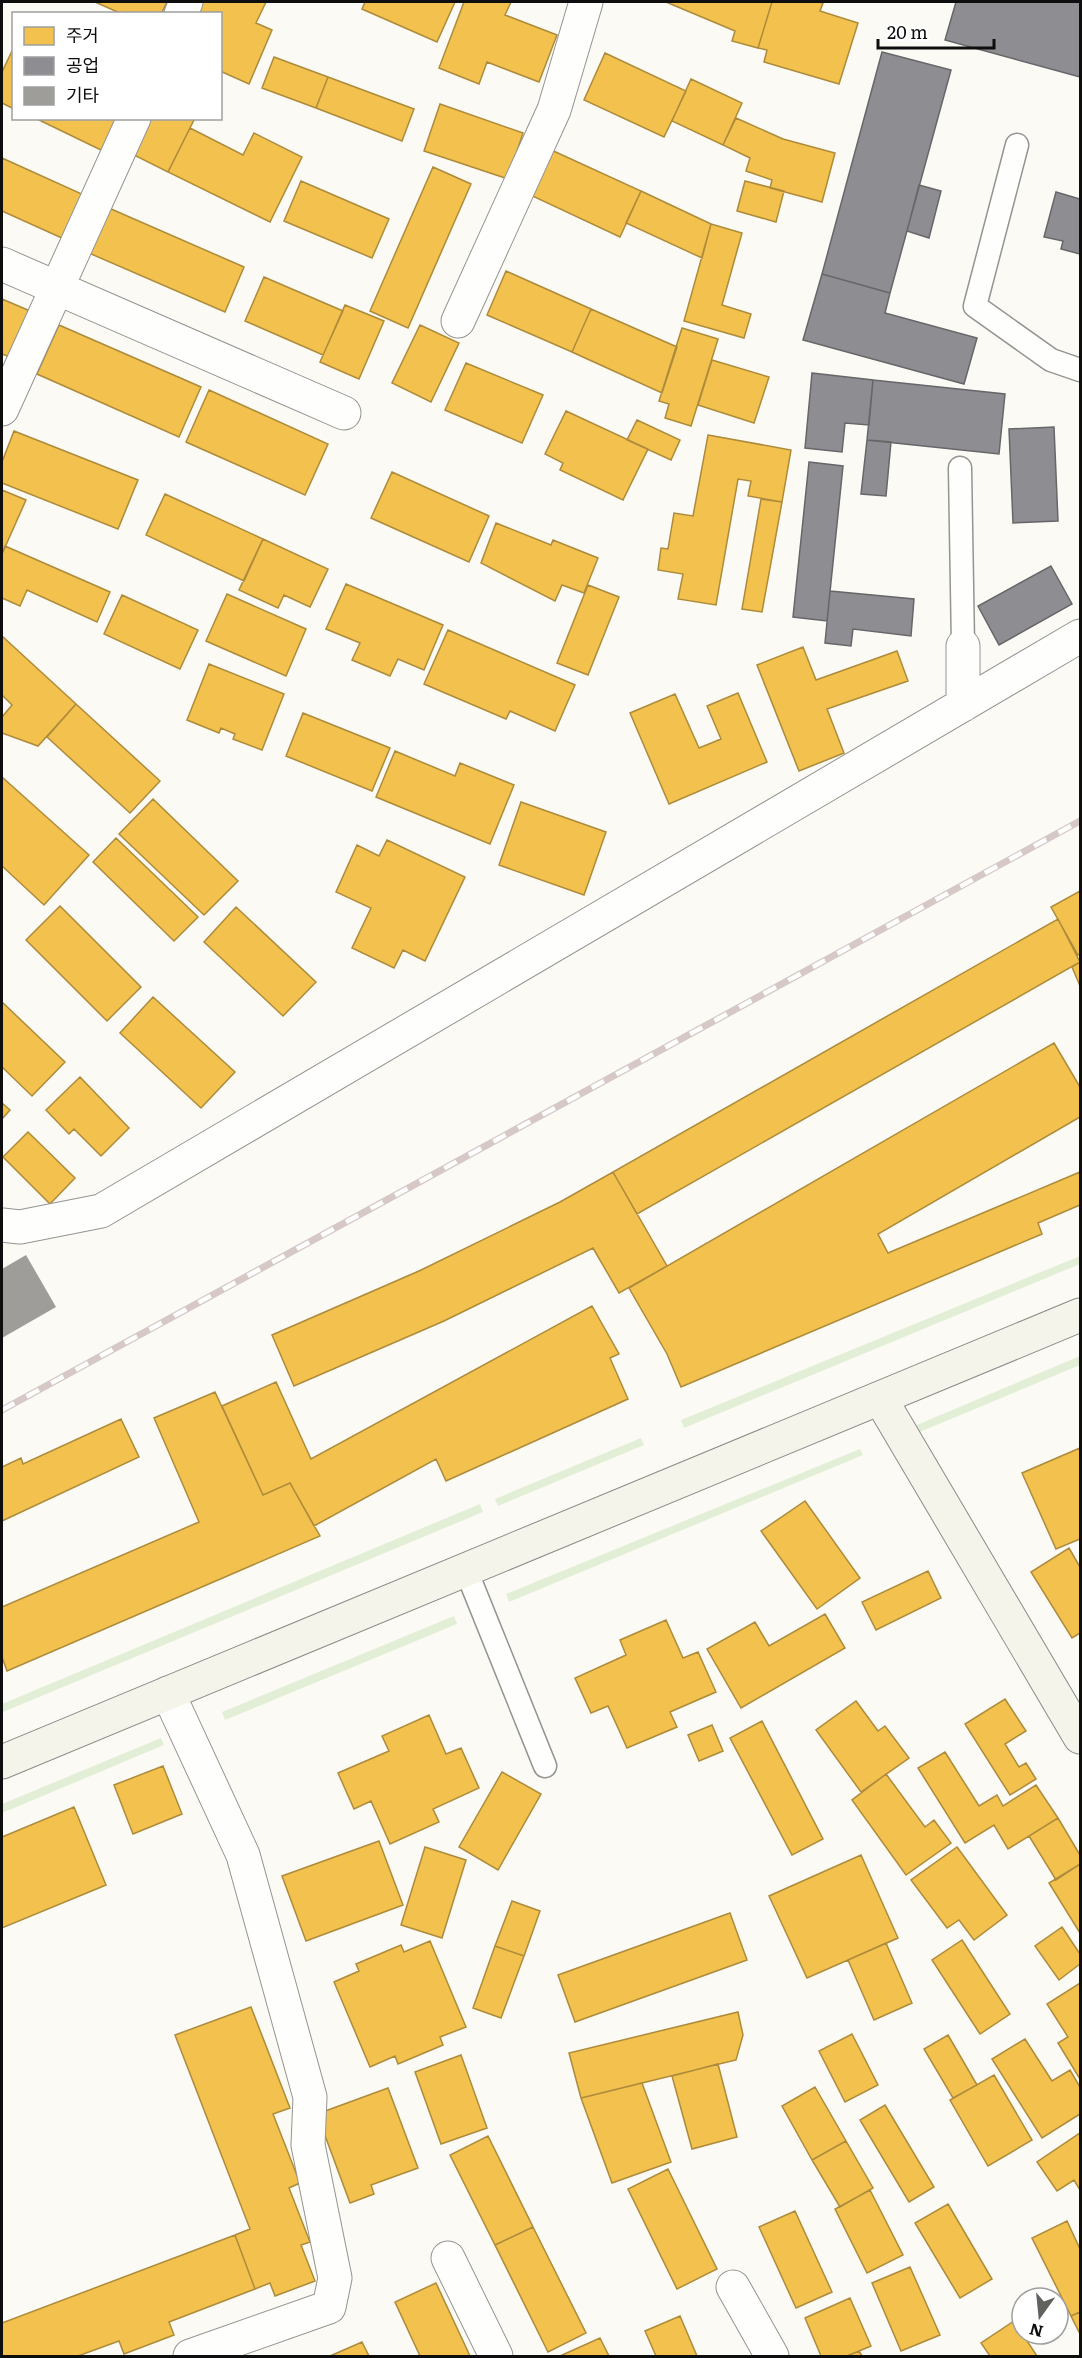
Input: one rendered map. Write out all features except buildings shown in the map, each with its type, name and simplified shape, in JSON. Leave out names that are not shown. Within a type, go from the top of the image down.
[{"type":"main road","points":[[2,1762],[1080,1315]]},
{"type":"main road","points":[[880,1398],[1080,1737]]},
{"type":"street","points":[[458,321],[554,110],[586,2]]},
{"type":"street","points":[[2,409],[133,120]]},
{"type":"street","points":[[2,264],[344,413]]},
{"type":"street","points":[[2,1225],[20,1227],[101,1211],[1080,636]]},
{"type":"street","points":[[963,646],[963,705]]},
{"type":"street","points":[[168,1693],[243,1855],[310,2097],[308,2145],[335,2278],[329,2307],[190,2356]]},
{"type":"street","points":[[448,2258],[496,2356]]},
{"type":"street","points":[[733,2287],[772,2356]]},
{"type":"lane","points":[[1017,145],[975,306],[1051,360],[1080,370]]},
{"type":"lane","points":[[960,468],[963,646]]},
{"type":"lane","points":[[466,1570],[545,1766]]},
{"type":"green space","points":[[1080,1256],[1080,1264],[684,1428],[681,1420]]},
{"type":"green space","points":[[1080,1356],[1080,1365],[915,1434],[912,1427]]},
{"type":"green space","points":[[641,1438],[644,1445],[498,1506],[495,1499]]},
{"type":"green space","points":[[860,1449],[863,1455],[509,1602],[506,1594]]},
{"type":"green space","points":[[480,1504],[483,1512],[3,1712],[2,1704]]},
{"type":"green space","points":[[454,1616],[457,1624],[225,1720],[222,1712]]},
{"type":"green space","points":[[161,1738],[164,1745],[2,1813],[2,1804]]},
{"type":"railway","points":[[2,1410],[1080,821]]}]
